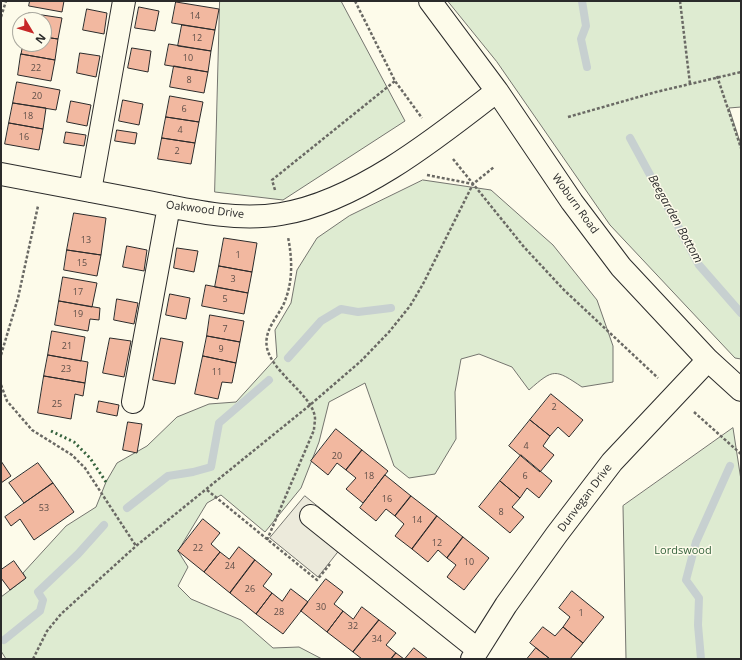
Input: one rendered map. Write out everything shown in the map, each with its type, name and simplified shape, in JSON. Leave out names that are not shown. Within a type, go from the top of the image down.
[{"type":"street","points":[[90,191],[124,1]]},
{"type":"street","name":"Woburn Road","points":[[430,1],[497,90],[572,202],[621,267],[708,360],[741,390]]},
{"type":"street","name":"Oakwood Drive","points":[[1,174],[169,206],[234,216],[283,214],[314,206],[342,194],[389,168],[434,140],[497,90]]},
{"type":"street","points":[[133,402],[169,206]]},
{"type":"street","name":"Dunvegan Drive","points":[[311,516],[475,654],[571,515],[612,462],[708,360]]},
{"type":"path","points":[[1,17],[6,1]]},
{"type":"path","points":[[355,1],[395,81],[422,119]]},
{"type":"path","points":[[680,1],[690,84]]},
{"type":"path","points":[[568,117],[717,76],[741,72]]},
{"type":"path","points":[[717,76],[741,148]]},
{"type":"path","points":[[267,540],[314,430],[315,418],[310,405],[279,370],[267,347],[271,323],[286,299],[290,284],[290,247],[283,214],[272,180],[395,81]]},
{"type":"path","points":[[453,159],[524,247],[564,290],[741,454]]},
{"type":"path","points":[[33,659],[47,631],[61,614],[136,546],[310,405],[360,361],[389,332],[410,306],[423,284],[473,184],[494,167]]},
{"type":"path","points":[[389,168],[473,184]]},
{"type":"path","points":[[1,355],[28,255],[42,182]]},
{"type":"path","points":[[1,386],[7,401],[32,430],[72,455],[85,468],[136,546]]},
{"type":"path","points":[[207,490],[317,580],[346,545]]},
{"type":"green space","points":[[220,1],[341,1],[405,121],[283,200],[215,192]]},
{"type":"green space","points":[[448,1],[741,1],[741,107],[729,108],[741,145],[741,359],[735,358],[610,225],[497,62]]},
{"type":"green space","points":[[423,180],[491,190],[553,245],[597,300],[613,346],[613,382],[582,387],[560,374],[555,374],[544,378],[529,390],[512,367],[479,354],[461,359],[455,392],[456,439],[435,474],[409,478],[394,466],[365,383],[329,402],[319,442],[301,488],[265,532],[221,495],[207,503],[178,551],[188,567],[178,586],[191,599],[241,620],[273,648],[299,647],[322,659],[6,659],[1,651],[1,597],[26,578],[23,573],[66,526],[96,507],[106,482],[117,463],[147,446],[177,417],[209,404],[236,402],[277,357],[275,330],[291,303],[297,270],[317,238],[349,216]]},
{"type":"green space","name":"Lordswood","points":[[733,428],[741,480],[741,659],[626,659],[623,506]]},
{"type":"shaded area","points":[[305,496],[352,534],[318,577],[270,538]]},
{"type":"building","points":[[30,1],[64,1],[62,12],[29,6]]},
{"type":"building","points":[[176,2],[219,9],[215,30],[172,23]]},
{"type":"building","points":[[139,7],[159,11],[155,31],[135,28]]},
{"type":"building","points":[[87,9],[107,13],[104,34],[83,30]]},
{"type":"building","points":[[52,16],[62,18],[58,39],[52,38]]},
{"type":"building","points":[[182,25],[215,30],[211,51],[178,46]]},
{"type":"building","points":[[52,38],[58,39],[55,60],[21,54],[21,52],[52,52]]},
{"type":"building","points":[[169,44],[211,51],[208,72],[165,65]]},
{"type":"building","points":[[132,48],[151,51],[148,72],[128,68]]},
{"type":"building","points":[[80,53],[100,56],[96,77],[77,73]]},
{"type":"building","points":[[21,54],[55,60],[51,81],[18,75]]},
{"type":"building","points":[[174,66],[208,72],[204,93],[170,87]]},
{"type":"building","points":[[17,82],[60,90],[56,110],[13,103]]},
{"type":"building","points":[[170,96],[203,102],[199,122],[166,117]]},
{"type":"building","points":[[123,100],[143,104],[139,125],[119,121]]},
{"type":"building","points":[[71,101],[91,105],[87,126],[67,122]]},
{"type":"building","points":[[13,103],[46,108],[43,129],[9,123]]},
{"type":"building","points":[[166,117],[199,122],[195,143],[162,138]]},
{"type":"building","points":[[9,123],[43,129],[39,150],[5,144]]},
{"type":"building","points":[[117,130],[137,133],[135,144],[115,141]]},
{"type":"building","points":[[66,132],[86,135],[84,146],[64,143]]},
{"type":"building","points":[[162,138],[195,143],[191,164],[158,159]]},
{"type":"building","points":[[74,213],[106,218],[101,255],[67,250]]},
{"type":"building","points":[[224,238],[257,243],[252,272],[219,266]]},
{"type":"building","points":[[127,246],[147,250],[144,271],[123,267]]},
{"type":"building","points":[[177,248],[198,251],[194,272],[174,268]]},
{"type":"building","points":[[67,250],[101,255],[97,276],[64,270]]},
{"type":"building","points":[[219,266],[252,272],[248,293],[215,287]]},
{"type":"building","points":[[63,277],[97,283],[92,307],[59,301]]},
{"type":"building","points":[[206,285],[248,293],[244,314],[202,306]]},
{"type":"building","points":[[170,294],[190,298],[186,319],[166,315]]},
{"type":"building","points":[[117,299],[138,303],[134,324],[114,320]]},
{"type":"building","points":[[59,301],[100,308],[99,320],[90,319],[88,331],[55,325]]},
{"type":"building","points":[[210,315],[244,321],[240,342],[207,336]]},
{"type":"building","points":[[52,331],[85,337],[81,361],[48,355]]},
{"type":"building","points":[[207,336],[240,342],[236,363],[203,356]]},
{"type":"building","points":[[110,338],[131,341],[124,377],[103,373]]},
{"type":"building","points":[[161,338],[183,342],[175,384],[153,380]]},
{"type":"building","points":[[48,355],[88,362],[85,383],[44,376]]},
{"type":"building","points":[[203,356],[236,363],[232,383],[222,382],[218,399],[195,394]]},
{"type":"building","points":[[44,376],[85,383],[83,396],[75,394],[71,419],[38,413]]},
{"type":"building","points":[[551,394],[583,420],[569,437],[558,427],[550,436],[530,420]]},
{"type":"building","points":[[99,401],[119,405],[117,416],[97,412]]},
{"type":"building","points":[[530,420],[550,436],[543,446],[554,455],[540,472],[509,446]]},
{"type":"building","points":[[128,422],[142,424],[137,453],[123,450]]},
{"type":"building","points":[[336,429],[362,450],[346,470],[337,463],[328,475],[311,461]]},
{"type":"building","points":[[362,450],[388,471],[363,503],[346,489],[356,478],[346,470]]},
{"type":"building","points":[[521,455],[552,481],[539,498],[527,488],[520,498],[500,481]]},
{"type":"building","points":[[1,461],[11,476],[1,483]]},
{"type":"building","points":[[38,463],[53,483],[24,503],[9,483]]},
{"type":"building","points":[[385,475],[411,496],[395,516],[386,509],[376,521],[360,508]]},
{"type":"building","points":[[500,481],[520,498],[512,507],[524,517],[510,533],[479,507]]},
{"type":"building","points":[[53,483],[74,512],[34,540],[20,519],[11,526],[5,517]]},
{"type":"building","points":[[411,496],[437,516],[412,549],[395,536],[404,524],[395,516]]},
{"type":"building","points":[[437,516],[463,537],[447,558],[438,550],[428,562],[412,549]]},
{"type":"building","points":[[203,519],[220,533],[211,544],[220,552],[204,572],[178,551]]},
{"type":"building","points":[[463,537],[489,558],[464,590],[447,577],[456,565],[447,558]]},
{"type":"building","points":[[239,547],[255,560],[230,593],[204,572],[220,552],[229,559]]},
{"type":"building","points":[[255,560],[272,574],[263,586],[272,593],[256,614],[230,593]]},
{"type":"building","points":[[14,561],[26,578],[10,590],[1,578],[1,570]]},
{"type":"building","points":[[326,579],[343,592],[334,604],[343,611],[327,632],[301,611]]},
{"type":"building","points":[[291,589],[308,602],[283,634],[256,614],[272,593],[282,601]]},
{"type":"building","points":[[572,591],[604,617],[583,643],[563,627],[570,617],[559,608]]},
{"type":"building","points":[[362,607],[379,620],[353,652],[327,632],[343,611],[353,619]]},
{"type":"building","points":[[379,620],[396,633],[386,645],[396,653],[391,659],[362,659],[353,652]]},
{"type":"building","points":[[543,627],[555,636],[563,627],[583,643],[570,659],[550,659],[530,643]]},
{"type":"building","points":[[414,648],[428,659],[405,659]]},
{"type":"building","points":[[536,648],[550,659],[527,659]]},
{"type":"building","points":[[396,653],[404,659],[391,659]]},
{"type":"waterway","name":"Beegarden Bottom","points":[[582,1],[586,26],[581,39],[587,67]]},
{"type":"waterway","name":"Beegarden Bottom","points":[[630,138],[699,265],[741,313]]},
{"type":"waterway","points":[[288,358],[321,321],[341,309],[358,312],[391,308]]},
{"type":"waterway","points":[[127,508],[168,476],[193,472],[211,467],[219,423],[269,380]]},
{"type":"waterway","name":"Beegarden Bottom","points":[[701,659],[698,625],[699,598],[686,580],[696,542],[730,466]]},
{"type":"waterway","points":[[4,640],[40,611],[43,600],[38,592],[78,554],[104,525]]},
{"type":"hedge","points":[[51,431],[74,442],[90,458],[106,482]]}]
